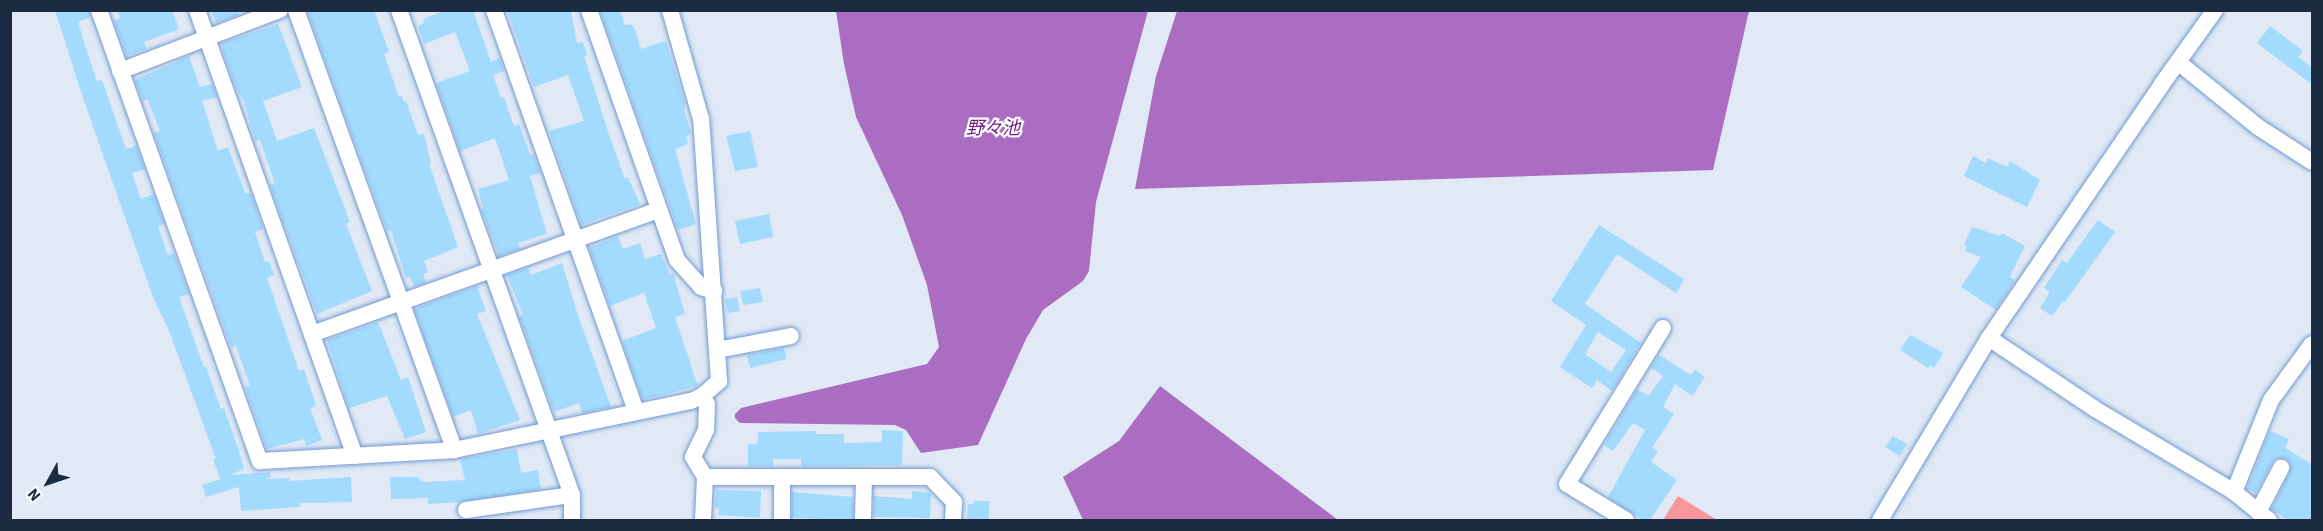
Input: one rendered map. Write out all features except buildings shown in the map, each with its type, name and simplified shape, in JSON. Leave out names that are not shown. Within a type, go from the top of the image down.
[{"type":"street","points":[[99,10],[260,461],[454,450],[691,401],[702,396],[719,381],[701,119],[670,10]]},
{"type":"street","points":[[197,10],[355,456]]},
{"type":"street","points":[[120,71],[280,10]]},
{"type":"street","points":[[296,10],[454,450]]},
{"type":"street","points":[[399,10],[572,495],[572,520]]},
{"type":"street","points":[[494,10],[636,412]]},
{"type":"street","points":[[589,10],[677,260],[701,287],[714,291]]},
{"type":"street","points":[[1881,520],[1989,338],[2209,13]]},
{"type":"street","points":[[2178,62],[2258,127],[2313,162]]},
{"type":"street","points":[[312,334],[659,210]]},
{"type":"street","points":[[1626,520],[1567,484],[1663,328]]},
{"type":"street","points":[[717,350],[790,336]]},
{"type":"street","points":[[1989,338],[2095,409],[2234,492],[2264,516],[2281,468]]},
{"type":"street","points":[[2234,492],[2271,400],[2313,344]]},
{"type":"street","points":[[702,396],[707,404],[706,430],[693,457],[705,477],[703,520]]},
{"type":"street","points":[[705,477],[930,477],[954,502],[953,520]]},
{"type":"street","points":[[782,477],[782,520]]},
{"type":"street","points":[[863,520],[864,477]]},
{"type":"street","points":[[466,510],[496,514],[572,495]]},
{"type":"shaded area","points":[[1678,496],[1717,520],[1663,520]]},
{"type":"water","points":[[1177,10],[1749,11],[1713,170],[1135,189],[1156,76]]},
{"type":"water","name":"野々池","points":[[836,11],[1148,11],[1096,202],[1089,271],[1083,281],[1043,310],[1026,339],[978,445],[921,453],[906,430],[895,425],[740,423],[735,418],[735,414],[741,408],[927,364],[939,347],[927,285],[902,215],[856,117],[844,64]]},
{"type":"water","points":[[1160,386],[1338,520],[1083,520],[1063,477],[1119,441]]}]
